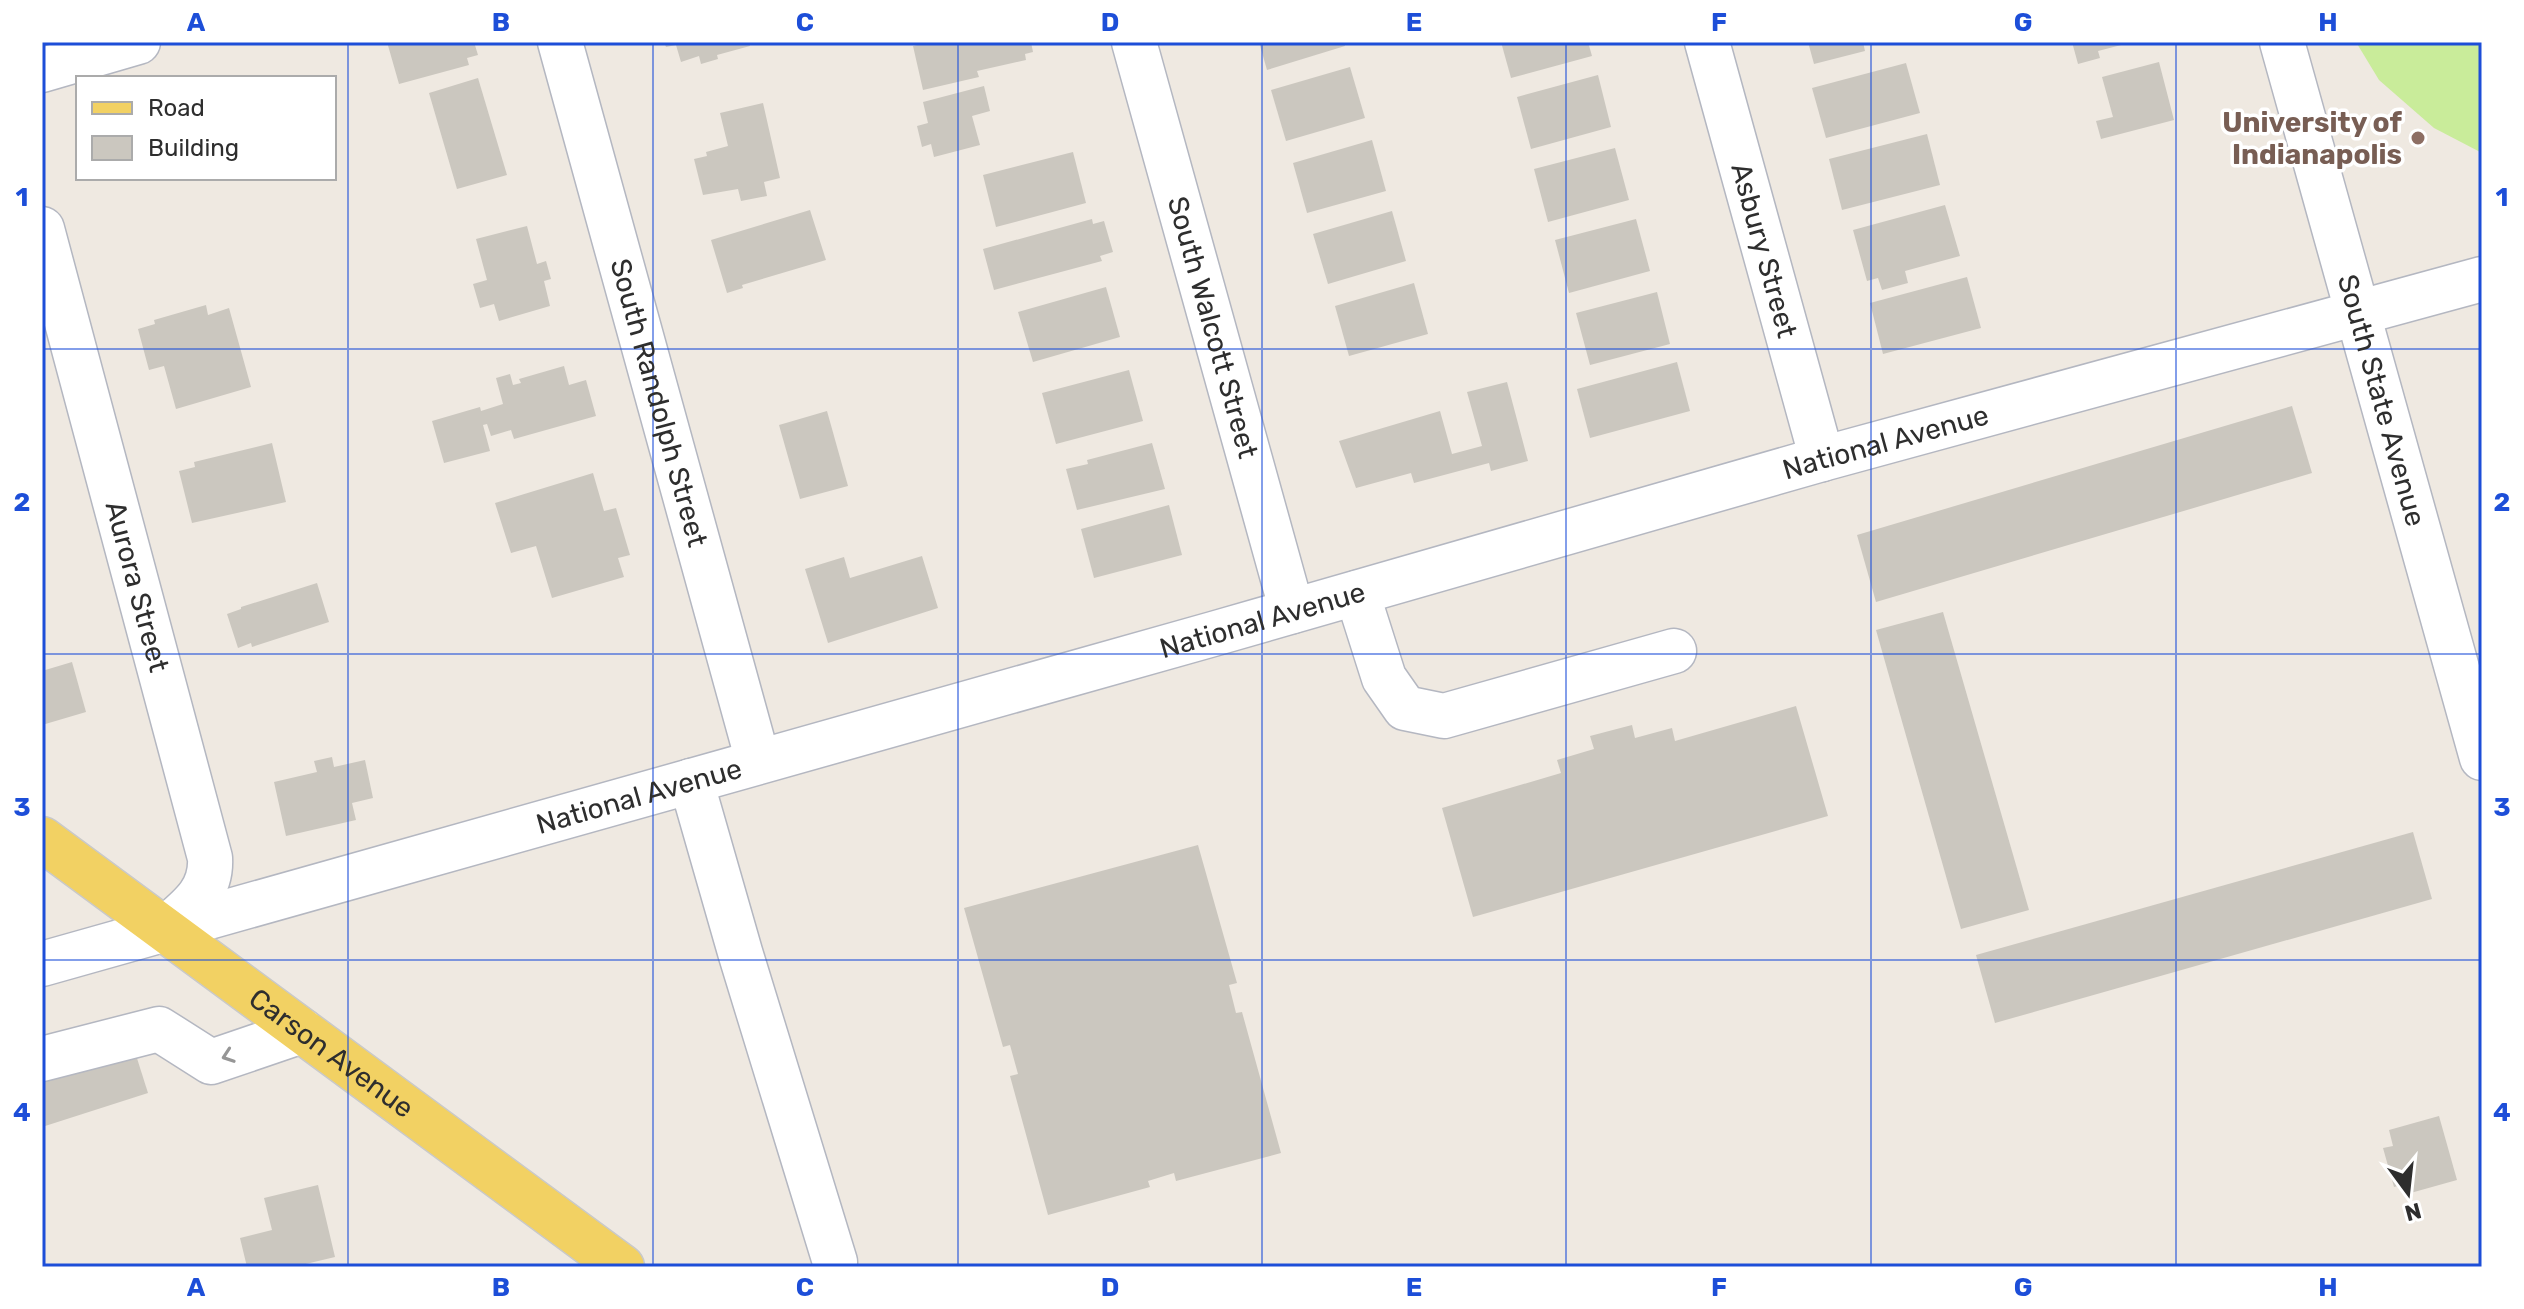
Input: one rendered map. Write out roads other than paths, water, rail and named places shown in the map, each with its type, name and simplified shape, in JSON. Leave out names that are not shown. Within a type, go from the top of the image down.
[{"type":"main road","name":"Carson Avenue","points":[[42,839],[622,1267]]},
{"type":"street","points":[[42,70],[138,42]]},
{"type":"street","name":"South Randolph Street","points":[[560,42],[758,761]]},
{"type":"street","name":"South Walcott Street","points":[[1134,42],[1292,611]]},
{"type":"street","name":"Asbury Street","points":[[1707,42],[1822,459]]},
{"type":"street","name":"South State Avenue","points":[[2282,42],[2482,758]]},
{"type":"street","name":"Aurora Street","points":[[42,229],[210,858],[208,881],[198,899],[164,930]]},
{"type":"street","name":"National Avenue","points":[[42,964],[1822,459],[2482,279]]},
{"type":"street","points":[[1357,593],[1384,678],[1405,708],[1444,716],[1674,651]]},
{"type":"street","points":[[691,781],[835,1262]]},
{"type":"street","points":[[42,1059],[159,1029],[211,1062],[302,1031]]},
{"type":"place","name":"University of Indianapolis","points":[[2418,138]]}]
